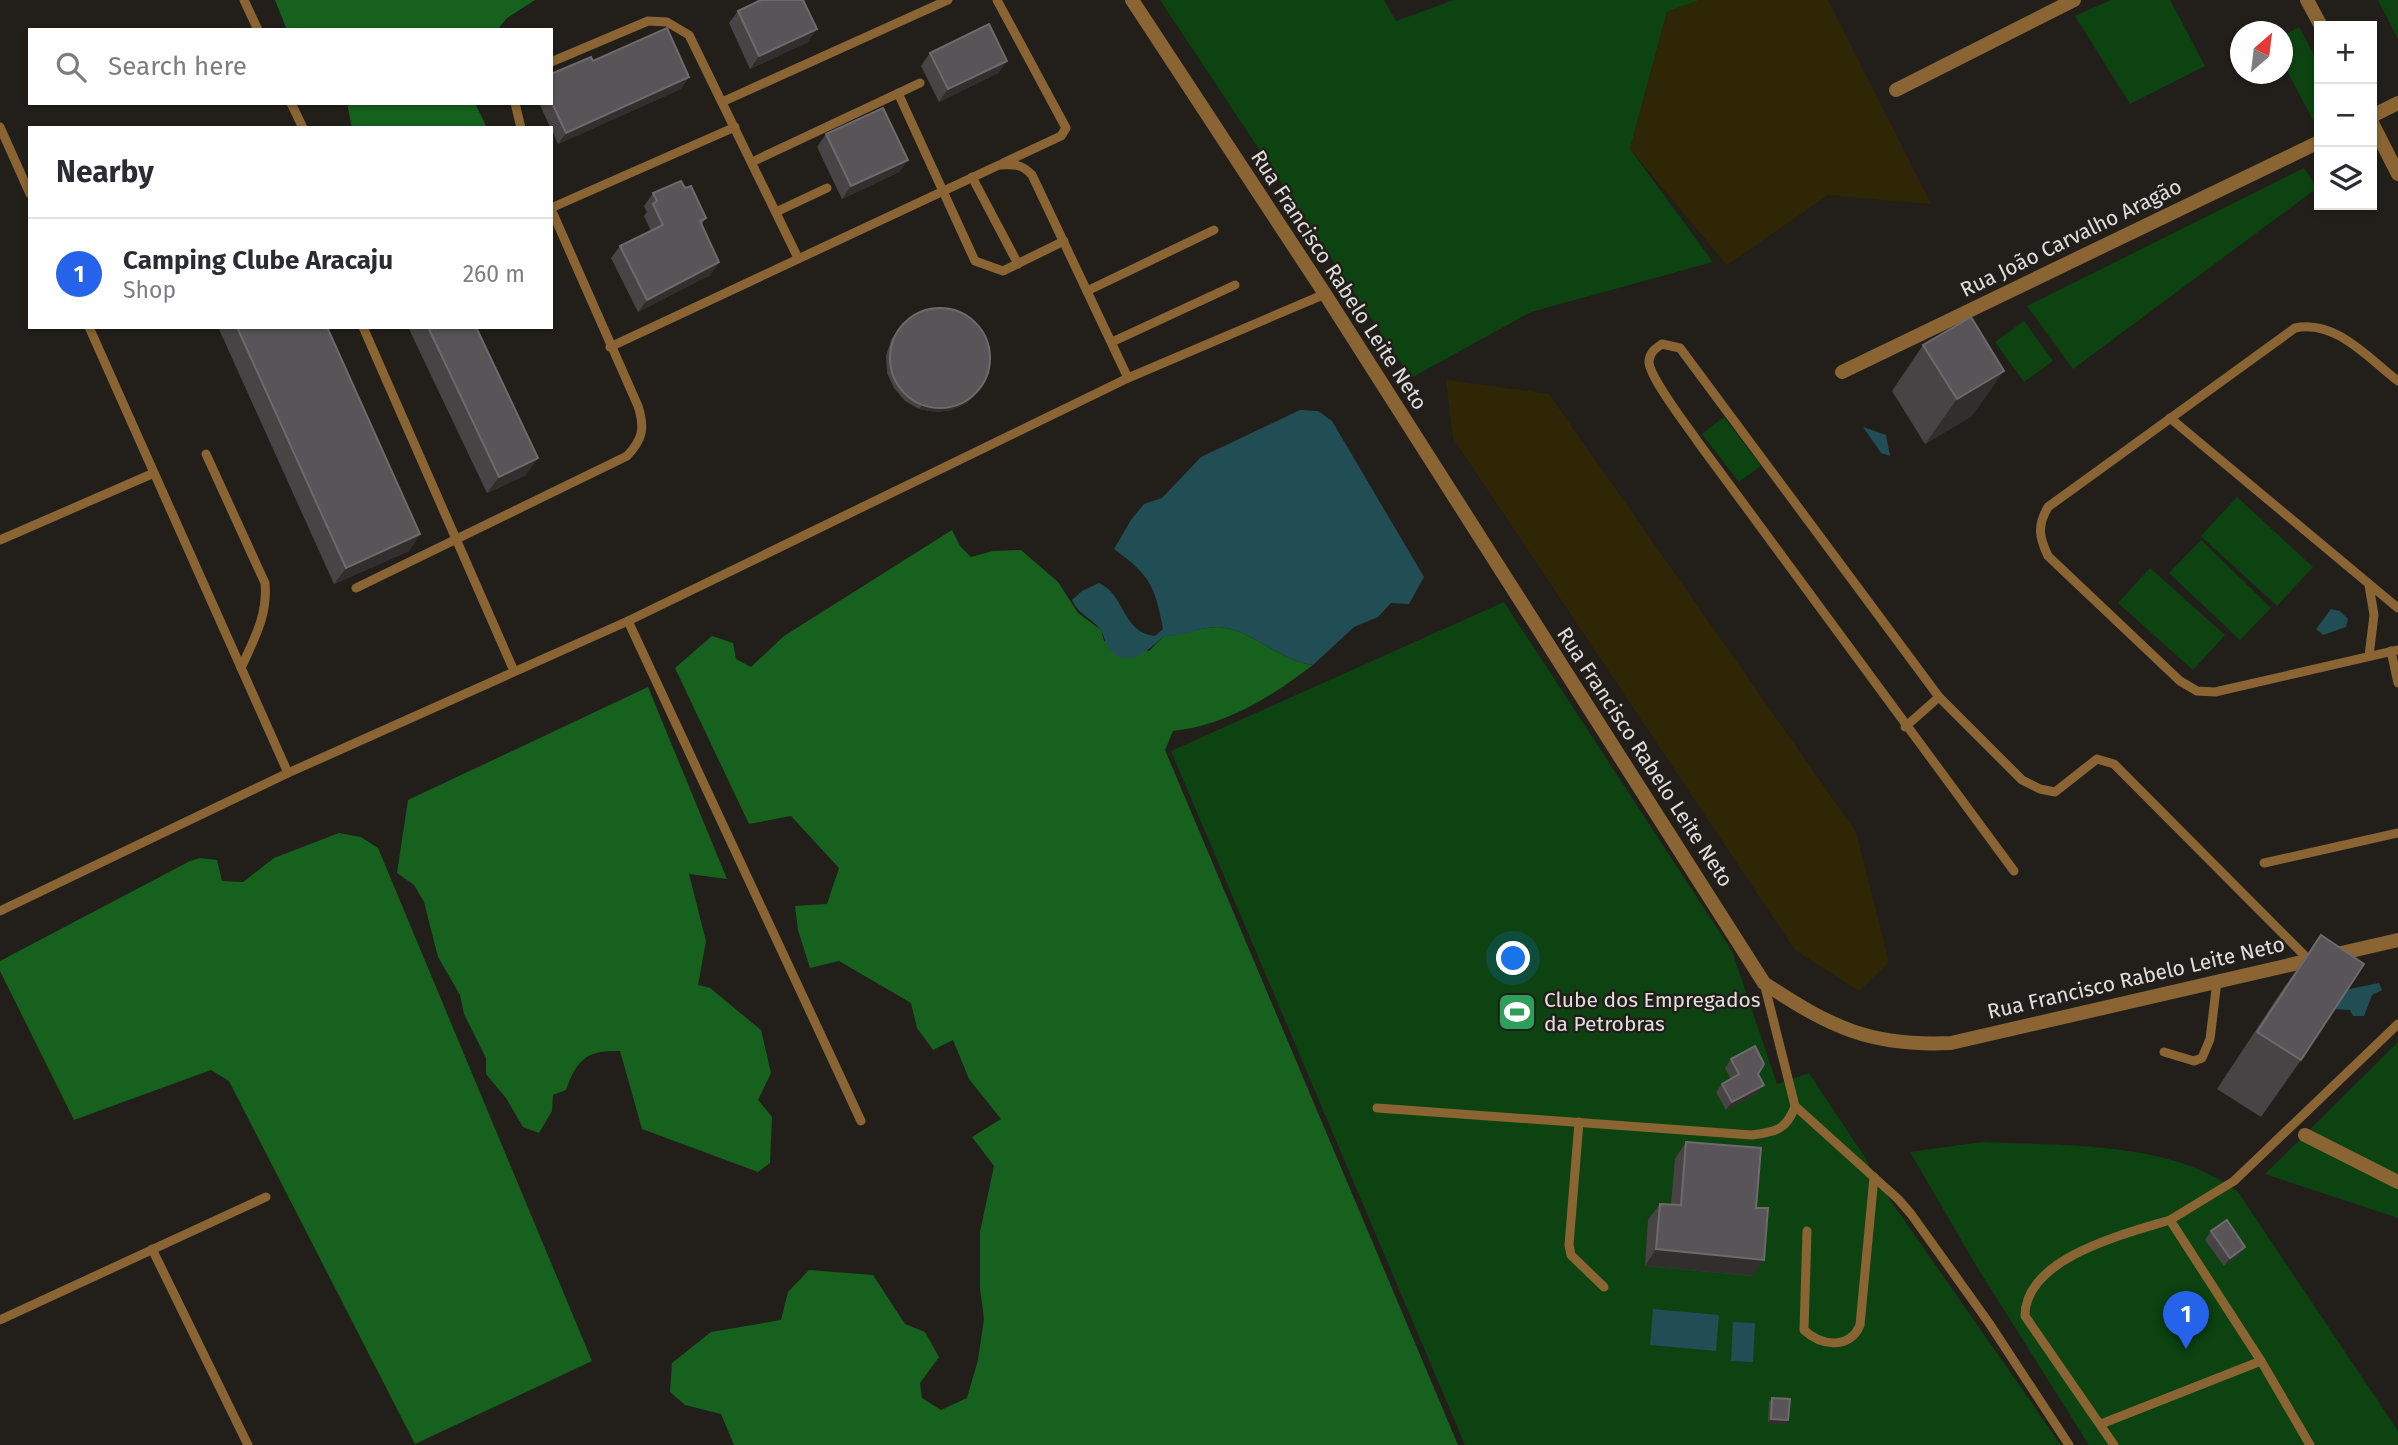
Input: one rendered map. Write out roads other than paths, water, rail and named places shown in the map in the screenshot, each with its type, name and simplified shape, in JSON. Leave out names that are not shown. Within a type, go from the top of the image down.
[{"type":"street","name":"Rua Francisco Rabelo Leite Neto","points":[[1132,0],[1325,294],[1764,983],[1800,1007],[1854,1034],[1909,1045],[1951,1042],[2398,940]]},
{"type":"street","points":[[1896,90],[2074,0]]},
{"type":"street","points":[[2307,0],[2318,21]]},
{"type":"street","points":[[2377,114],[2398,103]]},
{"type":"street","points":[[2377,133],[2398,174]]},
{"type":"street","name":"Rua João Carvalho Aragão","points":[[1842,372],[2314,144]]},
{"type":"street","points":[[2305,1135],[2398,1182]]},
{"type":"lane","points":[[244,0],[257,28]]},
{"type":"lane","points":[[722,102],[947,0]]},
{"type":"lane","points":[[610,347],[1061,136],[1066,128],[997,0]]},
{"type":"lane","points":[[553,61],[649,21],[667,22],[689,35],[798,258]]},
{"type":"lane","points":[[752,162],[920,83]]},
{"type":"lane","points":[[898,93],[975,261],[1003,271],[1064,242]]},
{"type":"lane","points":[[293,105],[302,126]]},
{"type":"lane","points":[[515,105],[521,126]]},
{"type":"lane","points":[[0,127],[28,190]]},
{"type":"lane","points":[[553,208],[735,127]]},
{"type":"lane","points":[[999,164],[1023,166],[1032,176],[1128,378]]},
{"type":"lane","points":[[972,177],[1018,264]]},
{"type":"lane","points":[[776,212],[827,188]]},
{"type":"lane","points":[[356,588],[627,456],[640,442],[644,425],[553,214]]},
{"type":"lane","points":[[1087,291],[1214,230]]},
{"type":"lane","points":[[1112,342],[1235,285]]},
{"type":"lane","points":[[0,911],[288,773],[628,621],[1128,378],[1325,294]]},
{"type":"lane","points":[[2398,381],[2328,329],[2309,324],[2295,328],[2048,507],[2040,521],[2039,538],[2048,556],[2161,665],[2197,691],[2215,692],[2395,650],[2398,683]]},
{"type":"lane","points":[[90,329],[288,773]]},
{"type":"lane","points":[[364,329],[514,671]]},
{"type":"lane","points":[[2014,871],[1905,727],[1698,442],[1650,366],[1653,350],[1670,344],[1679,348],[1689,358],[1939,697],[2022,780],[2040,789],[2055,792],[2087,764],[2097,759],[2114,764],[2308,959]]},
{"type":"lane","points":[[2170,418],[2398,608]]},
{"type":"lane","points":[[206,454],[265,583],[267,601],[263,621],[241,668]]},
{"type":"lane","points":[[0,540],[154,473]]},
{"type":"lane","points":[[2369,584],[2374,615],[2369,656]]},
{"type":"lane","points":[[628,621],[861,1121]]},
{"type":"lane","points":[[1905,727],[1939,697]]},
{"type":"lane","points":[[2264,863],[2398,833]]},
{"type":"lane","points":[[2164,1052],[2194,1062],[2202,1058],[2210,1039],[2217,981]]},
{"type":"lane","points":[[1764,983],[1795,1106],[1874,1177],[1910,1214],[1989,1322],[2069,1445]]},
{"type":"lane","points":[[2114,1445],[2025,1316],[2025,1300],[2046,1271],[2115,1237],[2170,1220],[2234,1181],[2398,1024]]},
{"type":"lane","points":[[1377,1108],[1752,1135],[1776,1132],[1789,1122],[1795,1106]]},
{"type":"lane","points":[[1578,1122],[1569,1245],[1571,1255],[1604,1287]]},
{"type":"lane","points":[[1807,1231],[1804,1330],[1820,1342],[1834,1344],[1850,1339],[1860,1325],[1874,1177]]},
{"type":"lane","points":[[0,1320],[266,1197]]},
{"type":"lane","points":[[2170,1220],[2261,1362],[2310,1445]]},
{"type":"lane","points":[[152,1249],[248,1445]]},
{"type":"lane","points":[[2101,1424],[2261,1362]]},
{"type":"water","points":[[1300,410],[1318,411],[1332,421],[1424,577],[1409,604],[1391,603],[1378,617],[1354,627],[1313,665],[1288,658],[1242,633],[1217,627],[1164,636],[1137,656],[1122,658],[1115,654],[1108,647],[1101,630],[1072,600],[1082,591],[1099,583],[1108,588],[1136,628],[1155,636],[1163,629],[1157,602],[1149,583],[1136,566],[1114,549],[1131,520],[1144,504],[1162,498],[1201,457]]},
{"type":"water","points":[[1863,427],[1886,435],[1890,456],[1881,453]]},
{"type":"water","points":[[2331,609],[2340,611],[2348,619],[2346,627],[2323,635],[2316,629]]},
{"type":"water","points":[[2379,983],[2382,990],[2372,995],[2364,1016],[2353,1016],[2350,1010],[2331,1009],[2325,994]]},
{"type":"water","points":[[1653,1309],[1719,1315],[1716,1351],[1650,1345]]},
{"type":"water","points":[[1733,1322],[1755,1323],[1753,1362],[1731,1361]]},
{"type":"place","name":"Clube dos Empregados da Petrobras","points":[[1517,1012]]},
{"type":"place","name":"Camping Clube Aracaju","points":[[2186,1349]]}]
